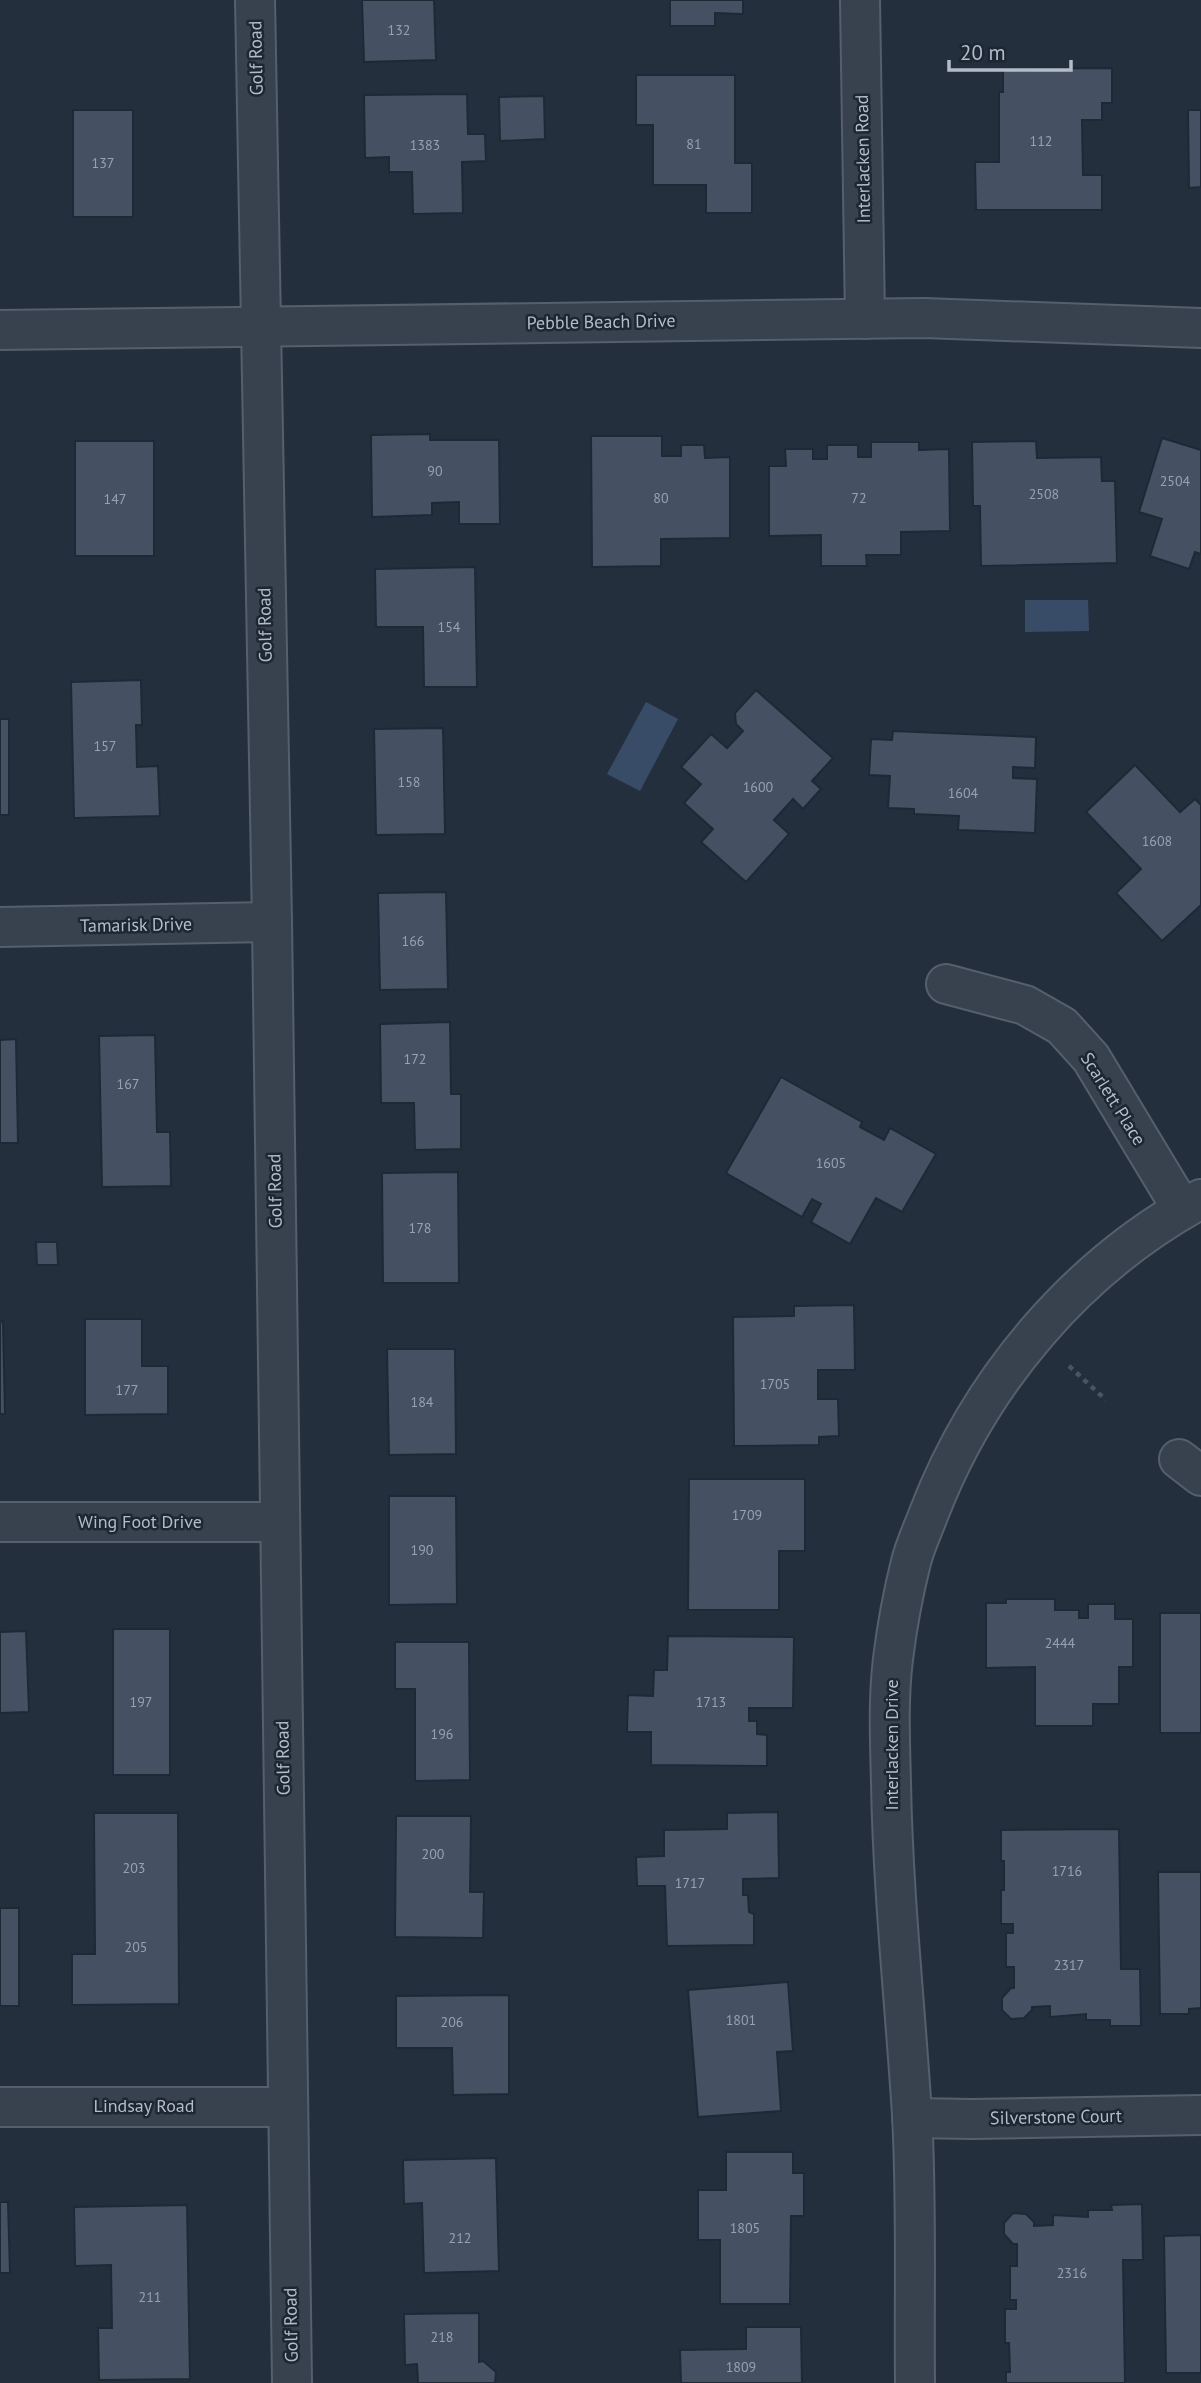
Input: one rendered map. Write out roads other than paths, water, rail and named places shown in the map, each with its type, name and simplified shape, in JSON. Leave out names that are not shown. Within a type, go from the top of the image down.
[{"type":"street","name":"Golf Road","points":[[255,0],[272,922],[292,2383]]},
{"type":"street","name":"Interlacken Road","points":[[860,0],[865,319]]},
{"type":"street","name":"Pebble Beach Drive","points":[[0,330],[937,318],[1201,328]]},
{"type":"street","name":"Tamarisk Drive","points":[[0,928],[272,922]]},
{"type":"street","name":"Scarlett Place","points":[[946,984],[1025,1005],[1062,1026],[1091,1058],[1191,1204]]},
{"type":"street","name":"Interlacken Drive","points":[[915,2383],[912,2118],[892,1863],[889,1721],[892,1661],[911,1559],[938,1489],[971,1423],[1012,1361],[1046,1321],[1089,1279],[1191,1204]]},
{"type":"street","name":"Wing Foot Drive","points":[[0,1522],[280,1522]]},
{"type":"street","name":"Lindsay Road","points":[[0,2107],[288,2107]]},
{"type":"street","name":"Silverstone Court","points":[[912,2118],[1201,2115]]},
{"type":"water","points":[[1025,600],[1088,600],[1089,631],[1025,632]]},
{"type":"water","points":[[646,702],[678,719],[640,791],[607,774]]}]
